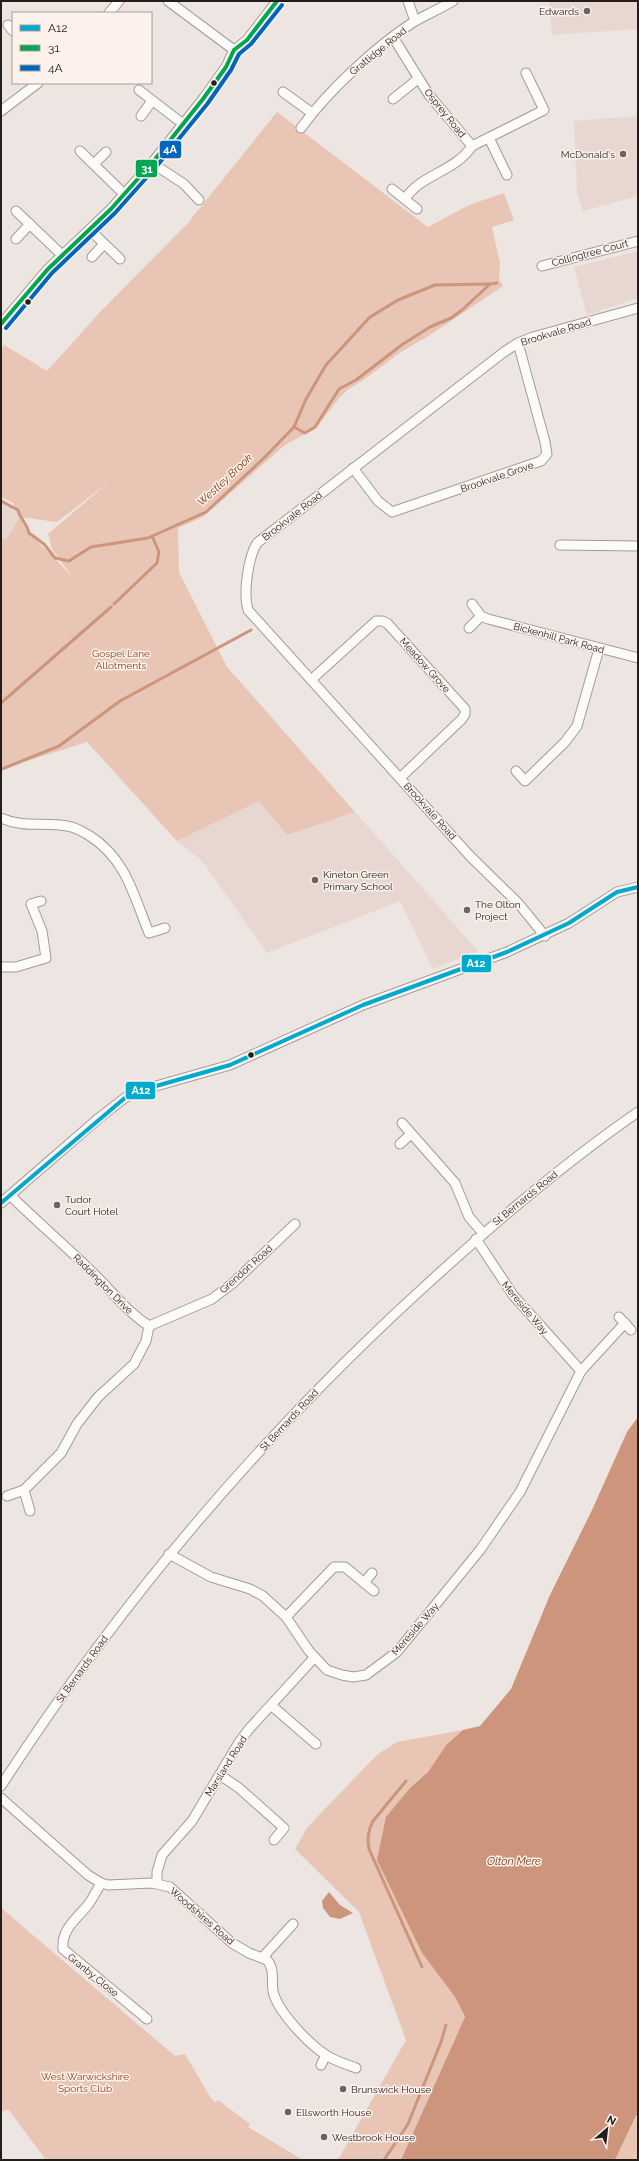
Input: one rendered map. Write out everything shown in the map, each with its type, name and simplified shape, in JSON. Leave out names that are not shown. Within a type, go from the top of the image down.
[{"type":"street","points":[[110,12],[119,1]]},
{"type":"street","points":[[168,1],[234,50]]},
{"type":"street","points":[[1,324],[62,255],[90,230],[152,163],[226,67],[234,50],[247,40],[277,1]]},
{"type":"street","points":[[408,1],[415,22]]},
{"type":"street","name":"Grattidge Road","points":[[301,128],[312,113],[350,74],[393,37],[415,22],[453,1]]},
{"type":"street","name":"Osprey Road","points":[[393,37],[418,79],[472,146]]},
{"type":"street","name":"Osprey Road","points":[[405,199],[410,191],[420,182],[452,166],[466,155],[472,146],[544,110],[526,73]]},
{"type":"street","name":"Osprey Road","points":[[393,99],[418,79]]},
{"type":"street","points":[[1,111],[37,84]]},
{"type":"street","points":[[138,90],[183,124]]},
{"type":"street","points":[[283,92],[312,113]]},
{"type":"street","points":[[141,116],[152,101]]},
{"type":"street","points":[[489,138],[508,175]]},
{"type":"street","points":[[80,151],[124,194]]},
{"type":"street","points":[[94,164],[106,152]]},
{"type":"street","points":[[152,163],[184,184],[199,200]]},
{"type":"street","points":[[392,189],[417,209]]},
{"type":"street","points":[[16,211],[62,255]]},
{"type":"street","points":[[16,238],[30,224]]},
{"type":"street","points":[[90,230],[120,259]]},
{"type":"street","name":"Collingtree Court","points":[[542,266],[638,241]]},
{"type":"street","points":[[92,257],[104,244]]},
{"type":"street","name":"Brookvale Road","points":[[544,936],[519,904],[470,856],[248,610],[245,599],[253,550],[260,540],[518,343],[533,337],[638,308]]},
{"type":"street","name":"Brookvale Grove","points":[[353,468],[378,501],[392,512],[542,461],[547,454],[545,442],[518,343]]},
{"type":"street","points":[[560,545],[638,546]]},
{"type":"street","points":[[469,628],[481,616],[472,604]]},
{"type":"street","name":"Bickenhill Park Road","points":[[481,616],[599,649],[638,658]]},
{"type":"street","name":"Meadow Grove","points":[[311,680],[376,621],[387,623],[465,709],[465,714],[462,719],[400,778]]},
{"type":"street","points":[[516,771],[525,781],[572,734],[580,716],[599,649]]},
{"type":"street","points":[[1,818],[11,822],[27,825],[68,826],[79,829],[109,850],[121,865],[149,933],[165,928]]},
{"type":"street","points":[[1,1203],[99,1118],[132,1095],[142,1090],[230,1065],[363,1005],[544,936],[569,923],[613,895],[638,887]]},
{"type":"street","points":[[1,967],[16,967],[46,958],[42,931],[31,904],[41,901]]},
{"type":"street","name":"St Bernards Road","points":[[1,1786],[44,1720],[169,1554],[300,1407],[373,1333],[480,1236],[565,1166],[638,1112]]},
{"type":"street","name":"Mereside Way","points":[[402,1123],[455,1183],[469,1217],[513,1295],[581,1370]]},
{"type":"street","points":[[400,1144],[411,1134]]},
{"type":"street","name":"Raddington Drive","points":[[10,1195],[45,1230],[93,1273],[129,1311],[149,1326]]},
{"type":"street","name":"Grendon Road","points":[[149,1326],[212,1299],[233,1283],[294,1224]]},
{"type":"street","name":"Mereside Way","points":[[169,1554],[211,1577],[257,1592],[286,1617],[314,1658],[327,1670],[342,1676],[353,1677],[366,1675],[397,1652],[480,1550],[520,1492],[581,1370],[625,1323]]},
{"type":"street","points":[[8,1496],[24,1490],[61,1453],[77,1424],[98,1397],[134,1364],[146,1342],[149,1326]]},
{"type":"street","points":[[24,1490],[30,1511]]},
{"type":"street","points":[[286,1617],[334,1568],[345,1567],[374,1591]]},
{"type":"street","points":[[364,1583],[372,1573]]},
{"type":"street","name":"Marsland Road","points":[[157,1883],[157,1872],[162,1855],[192,1821],[249,1729],[272,1706],[314,1658]]},
{"type":"street","points":[[272,1706],[316,1744]]},
{"type":"street","points":[[220,1775],[239,1788],[284,1828],[274,1840]]},
{"type":"street","name":"Woodshires Road","points":[[1,1798],[88,1875],[101,1883],[108,1885],[157,1883],[170,1887],[232,1942],[249,1953],[262,1958]]},
{"type":"street","name":"Granby Close","points":[[101,1883],[89,1903],[62,1939],[63,1950],[147,2019]]},
{"type":"street","points":[[293,1924],[262,1958],[270,1964],[272,1984],[278,2004],[297,2029],[326,2055],[356,2068]]},
{"type":"street","points":[[321,2065],[326,2055]]},
{"type":"shaded area","points":[[549,1],[638,1],[638,29],[552,35]]},
{"type":"shaded area","points":[[638,116],[638,196],[583,211],[577,193],[574,121]]},
{"type":"shaded area","points":[[638,251],[638,298],[587,315],[574,267]]},
{"type":"shaded area","points":[[1,498],[14,507],[20,517],[6,540],[1,538]]},
{"type":"shaded area","name":"Kineton Green Primary School","points":[[259,801],[287,835],[355,812],[478,951],[433,969],[400,901],[267,953],[203,862],[177,841]]},
{"type":"green space","name":"Gospel Lane Allotments","points":[[277,112],[428,227],[469,205],[504,193],[514,220],[492,227],[500,264],[499,279],[503,286],[430,335],[401,352],[362,381],[350,388],[340,397],[316,428],[285,445],[203,517],[178,528],[179,572],[227,667],[355,812],[287,835],[259,801],[177,841],[87,742],[2,769],[1,774],[1,538],[6,540],[20,517],[14,507],[14,503],[1,497],[1,350],[4,345],[47,371],[101,311],[187,224]],"holes":[[[110,481],[48,534],[52,549],[72,576],[29,533],[20,517],[57,522]]]},
{"type":"green space","points":[[463,1730],[447,1744],[428,1772],[410,1788],[422,1953],[455,1997],[465,2018],[401,2160],[338,2160],[406,2040],[359,1912],[295,1849],[307,1828],[378,1754],[397,1742]]},
{"type":"green space","name":"West Warwickshire Sports Club","points":[[1,1908],[175,2056],[185,2054],[215,2103],[218,2100],[250,2124],[248,2127],[303,2160],[46,2160],[9,2110],[1,2111]]},
{"type":"green space","points":[[638,2114],[638,2160],[615,2160]]},
{"type":"water","name":"Olton Mere","points":[[638,1417],[638,2112],[615,2160],[401,2160],[465,2017],[455,1997],[422,1953],[377,1860],[386,1817],[410,1788],[428,1772],[447,1744],[463,1730],[480,1726],[511,1689],[550,1595],[592,1510],[627,1432]]},
{"type":"water","points":[[329,1892],[340,1905],[353,1913],[340,1919],[330,1917],[323,1908],[322,1901]]},
{"type":"waterway","name":"Westley Brook","points":[[294,427],[305,433],[315,427],[339,389],[356,380],[403,344],[430,327],[451,318],[490,284],[497,283]]},
{"type":"waterway","name":"Westley Brook","points":[[1,501],[18,510],[27,526],[29,533],[44,544],[55,558],[69,561],[91,547],[148,538],[206,512],[264,458],[294,427],[306,399],[326,365],[370,317],[398,300],[435,285],[490,284]]},
{"type":"waterway","points":[[114,604],[157,563],[159,552],[152,536]]},
{"type":"waterway","points":[[1,703],[111,607]]},
{"type":"waterway","points":[[2,769],[59,746],[120,701],[251,630]]},
{"type":"waterway","points":[[406,1781],[371,1824],[368,1842],[369,1849],[422,1967]]},
{"type":"waterway","points":[[384,2160],[408,2124],[441,2042],[446,2025]]},
{"type":"transit line","name":"31","points":[[1,324],[48,269],[111,209],[152,163],[203,99],[226,67],[234,50],[247,40],[277,1]]},
{"type":"transit line","name":"4A","points":[[6,328],[52,273],[115,213],[156,167],[208,103],[231,70],[239,54],[251,44],[282,5]]},
{"type":"transit line","name":"A12","points":[[1,1203],[126,1097],[142,1090],[230,1065],[363,1005],[507,952],[569,923],[617,892],[638,887]]},
{"type":"place","name":"Edwards","points":[[587,11]]},
{"type":"place","name":"McDonald's","points":[[623,154]]},
{"type":"place","name":"Kineton Green Primary School","points":[[315,880]]},
{"type":"place","name":"The Olton Project","points":[[467,910]]},
{"type":"place","name":"Tudor Court Hotel","points":[[57,1205]]},
{"type":"place","name":"Brunswick House","points":[[343,2089]]},
{"type":"place","name":"Ellsworth House","points":[[288,2112]]},
{"type":"place","name":"Westbrook House","points":[[324,2137]]}]
